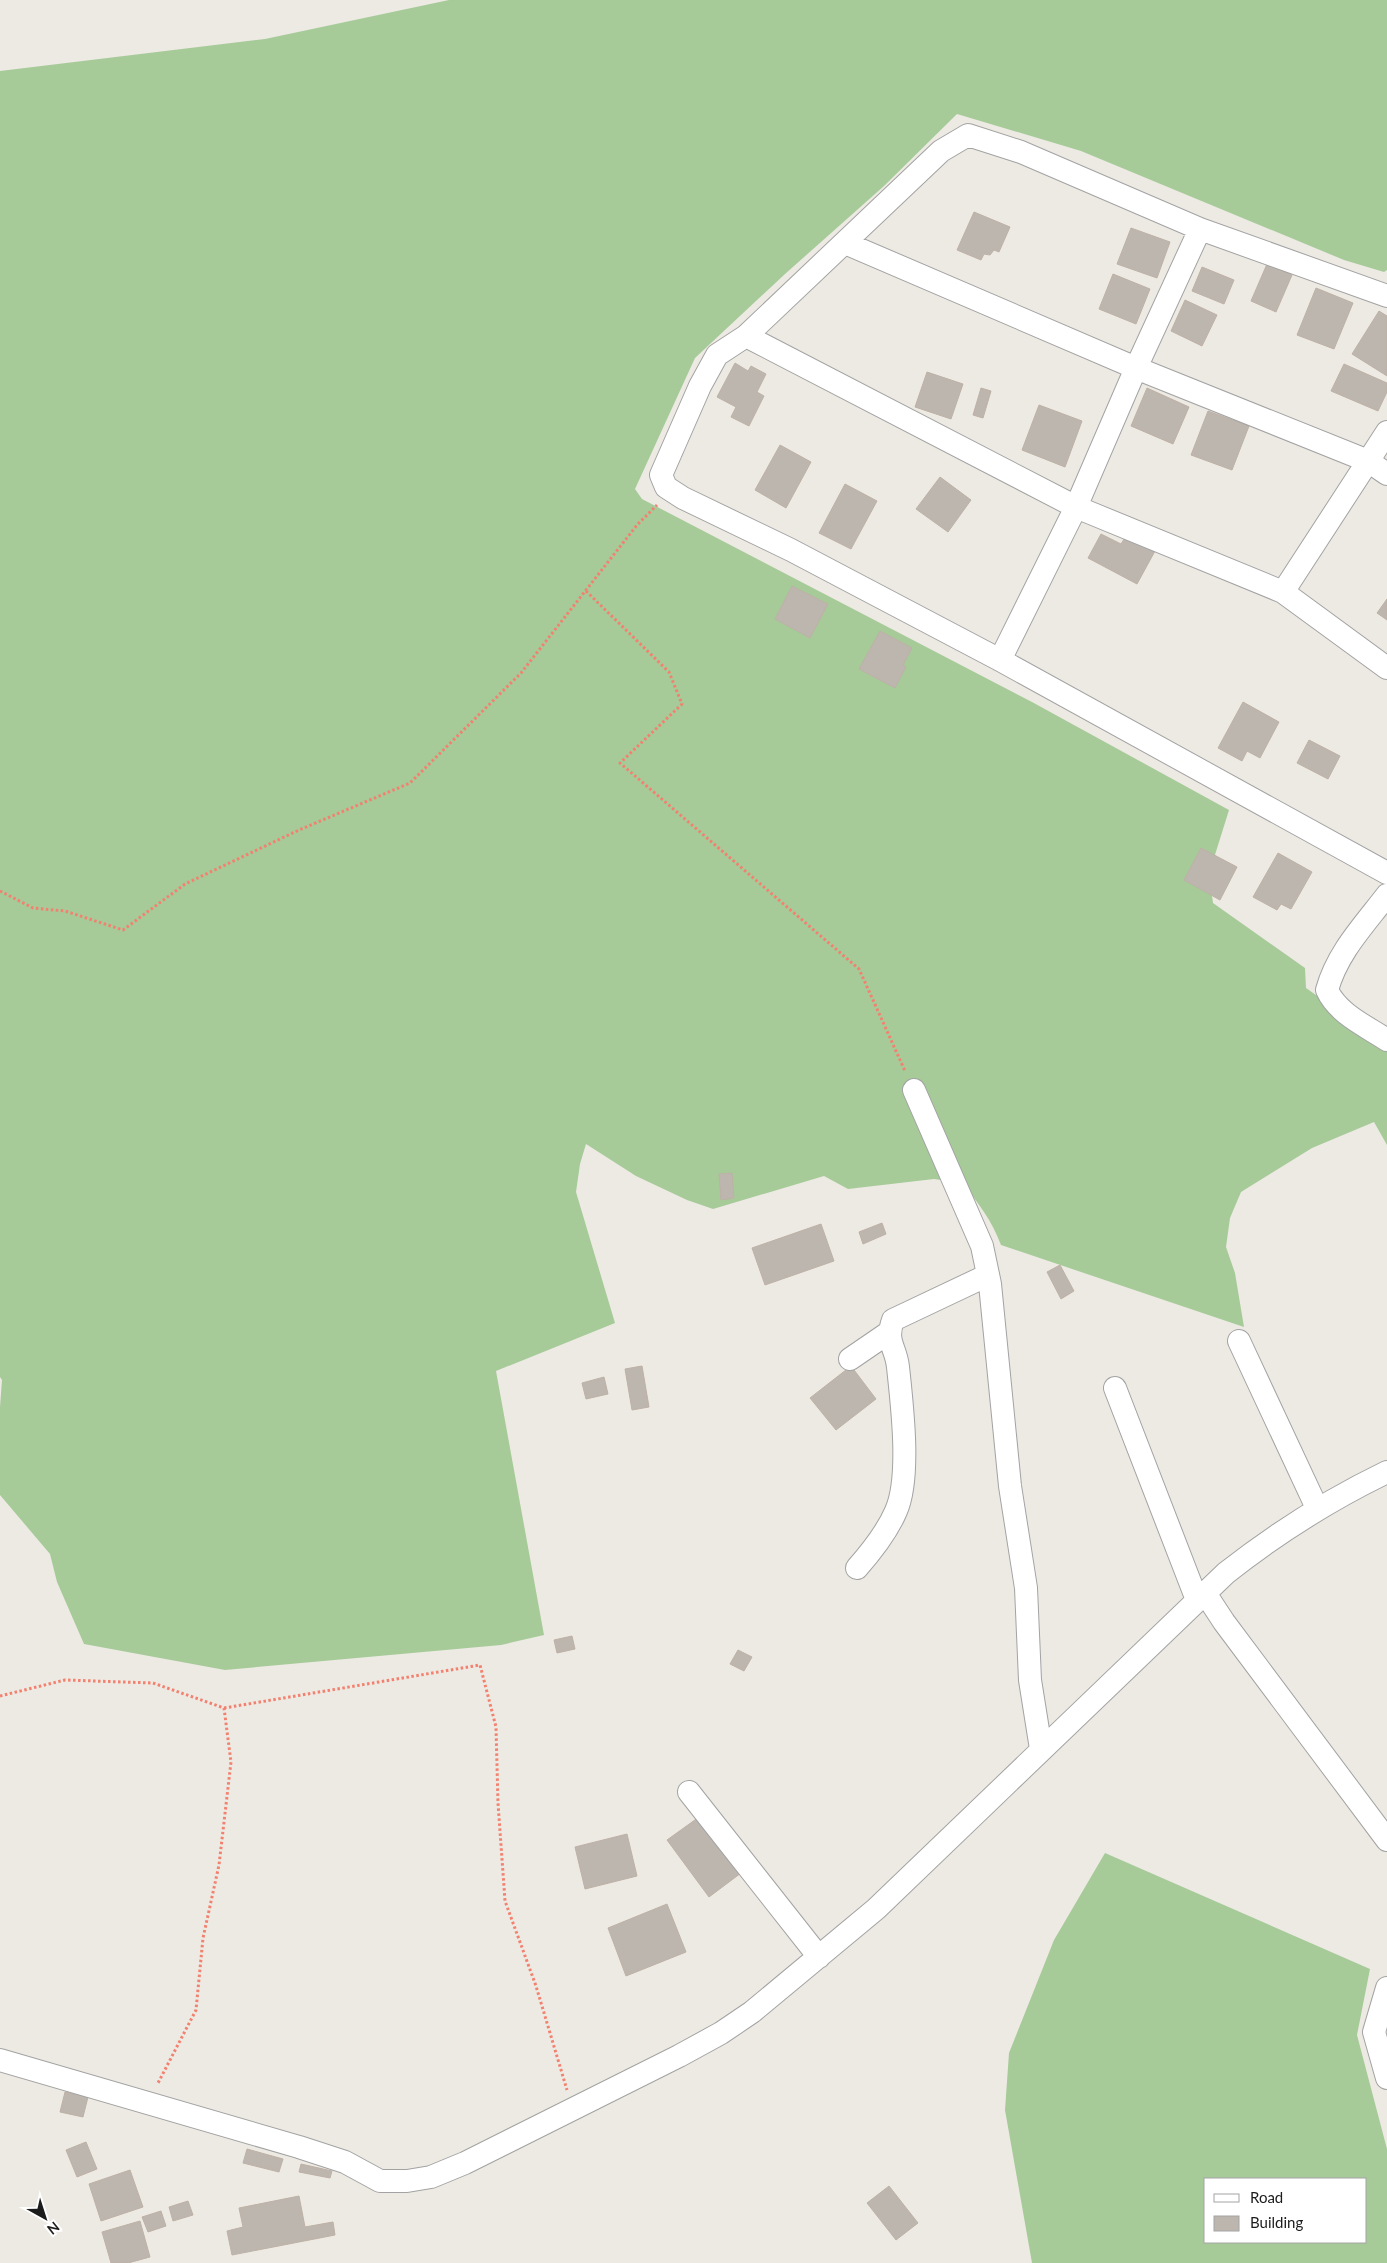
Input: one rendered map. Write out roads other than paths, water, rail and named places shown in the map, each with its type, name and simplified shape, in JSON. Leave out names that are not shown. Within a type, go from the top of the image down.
[{"type":"street","points":[[1387,296],[1200,229],[1022,152],[968,135],[941,151],[746,336],[717,355],[700,386],[661,475],[666,487],[671,491],[791,550],[1000,660],[1387,873]]},
{"type":"street","points":[[1000,660],[1076,507],[1136,368],[1200,229]]},
{"type":"street","points":[[845,243],[1136,368],[1368,461],[1387,474]]},
{"type":"street","points":[[746,336],[1076,507],[1283,592],[1387,668]]},
{"type":"street","points":[[1283,592],[1387,432]]},
{"type":"street","points":[[1387,894],[1345,949],[1332,973],[1327,990],[1331,1000],[1340,1009],[1387,1040]]},
{"type":"street","points":[[914,1090],[982,1246],[988,1275],[1010,1486],[1026,1588],[1030,1680],[1041,1748]]},
{"type":"street","points":[[850,1359],[888,1333],[893,1320],[988,1275]]},
{"type":"street","points":[[857,1568],[876,1545],[897,1510],[904,1471],[898,1363],[888,1333]]},
{"type":"street","points":[[1239,1341],[1317,1508]]},
{"type":"street","points":[[1115,1388],[1201,1596],[1224,1622],[1387,1840]]},
{"type":"street","points":[[0,2060],[344,2162],[380,2181],[407,2181],[431,2177],[465,2164],[721,2033],[752,2012],[876,1909],[1041,1748],[1201,1596],[1256,1550],[1317,1508],[1387,1472]]},
{"type":"street","points":[[689,1792],[819,1957]]},
{"type":"street","points":[[1387,1988],[1374,2032],[1387,2078]]}]
